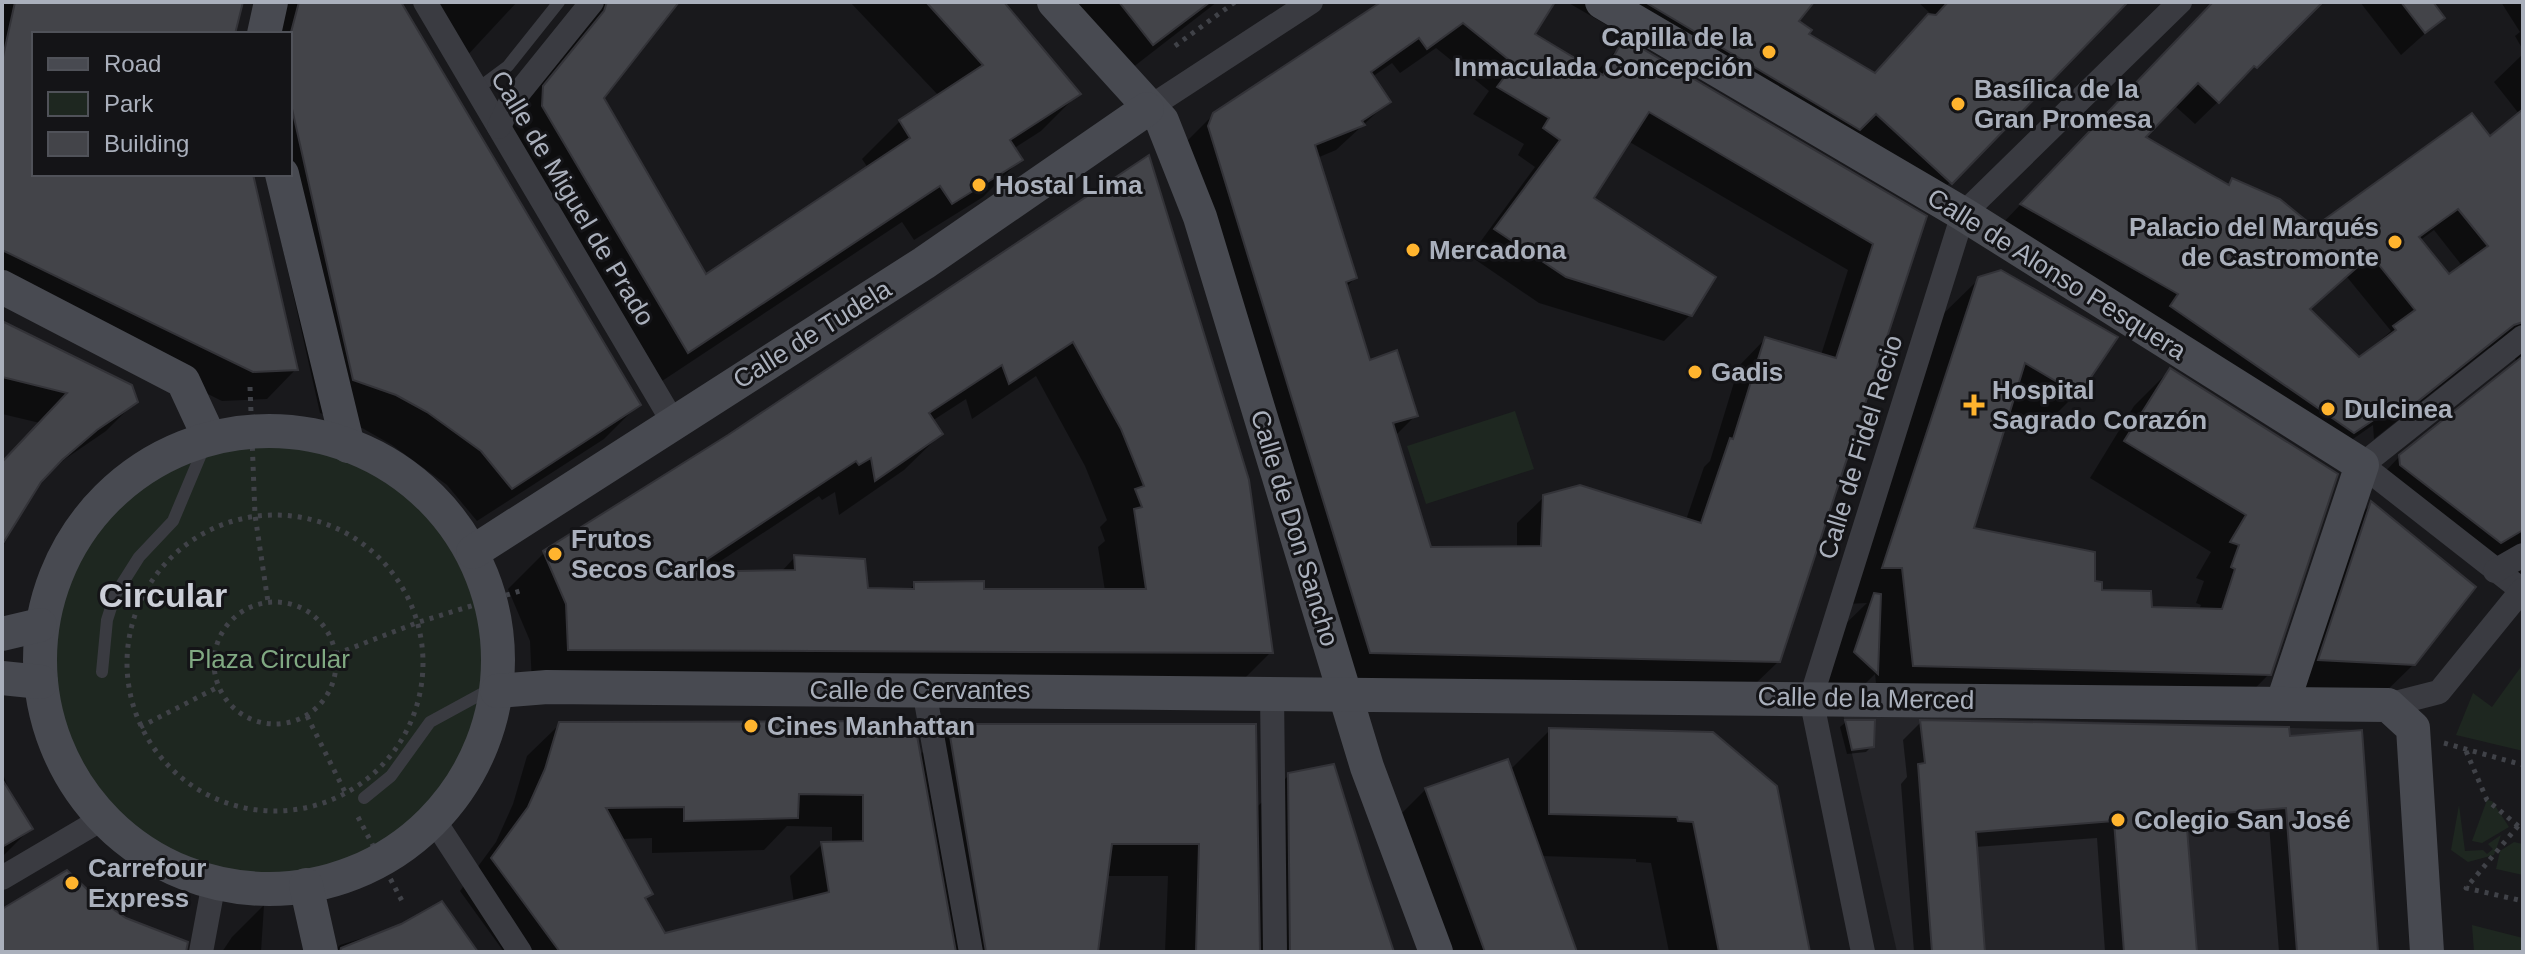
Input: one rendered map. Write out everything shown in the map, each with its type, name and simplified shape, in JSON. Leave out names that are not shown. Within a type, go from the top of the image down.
[{"type":"street","points":[[264,32],[271,2]]},
{"type":"street","name":"Calle de Miguel de Prado","points":[[425,2],[673,422]]},
{"type":"street","points":[[499,127],[509,105],[592,2]]},
{"type":"street","name":"Calle de Don Sancho","points":[[1054,2],[1147,109],[1162,121],[1174,145],[1200,217],[1367,767],[1436,952]]},
{"type":"street","points":[[1147,109],[1311,2]]},
{"type":"street","name":"Calle de Alonso Pesquera","points":[[1602,2],[1963,214],[2153,339],[2362,465],[2522,591]]},
{"type":"street","points":[[1963,214],[2180,2]]},
{"type":"street","name":"Calle de Tudela","points":[[473,552],[924,263],[1147,109]]},
{"type":"street","points":[[282,176],[348,446]]},
{"type":"street","name":"Calle de Fidel Recio","points":[[1811,698],[1963,214]]},
{"type":"street","points":[[2,287],[183,381],[209,437]]},
{"type":"street","points":[[2283,702],[2362,465],[2523,337]]},
{"type":"street","points":[[251,432],[317,438],[348,446],[385,463],[419,485],[450,517],[507,594],[498,640],[497,691],[475,760],[434,820],[403,846],[358,870],[306,885],[264,888],[214,882],[169,866],[102,819],[81,793],[62,759],[50,727],[41,682],[40,625],[54,579],[77,535],[108,496],[147,465],[209,437],[251,432]]},
{"type":"street","points":[[2495,571],[2523,555]]},
{"type":"street","points":[[2388,705],[2439,692],[2522,591]]},
{"type":"street","points":[[2,634],[40,625]]},
{"type":"street","points":[[2,678],[41,682]]},
{"type":"street","name":"Calle de Cervantes","points":[[497,691],[547,687],[1344,693]]},
{"type":"street","points":[[924,690],[971,952]]},
{"type":"street","points":[[1272,692],[1275,952]]},
{"type":"street","name":"Calle de la Merced","points":[[1344,693],[2388,705]]},
{"type":"street","points":[[1811,698],[1863,952]]},
{"type":"street","points":[[2388,705],[2413,728],[2427,952]]},
{"type":"street","points":[[2,878],[102,819]]},
{"type":"street","points":[[434,820],[520,952]]},
{"type":"street","points":[[201,952],[214,882]]},
{"type":"street","points":[[306,885],[321,952]]},
{"type":"lane","points":[[477,89],[508,66],[559,2]]},
{"type":"lane","points":[[102,672],[107,620],[115,595],[139,557],[173,521],[209,437]]},
{"type":"lane","points":[[364,798],[391,776],[430,722],[485,692],[497,691]]},
{"type":"path","points":[[1175,46],[1235,2]]},
{"type":"path","points":[[250,387],[255,515],[268,602]]},
{"type":"path","points":[[255,515],[295,515],[334,526],[369,547],[397,577],[419,622],[424,652],[421,693],[408,731],[385,764],[345,794],[315,807],[274,812],[233,807],[195,789],[163,762],[140,727],[127,683],[128,636],[144,593],[172,555],[210,529],[255,515]]},
{"type":"path","points":[[336,654],[419,622],[507,594]]},
{"type":"path","points":[[268,602],[304,609],[320,620],[336,654],[331,689],[321,704],[307,716],[288,724],[266,724],[246,718],[230,705],[218,687],[215,650],[222,632],[234,617],[268,602]]},
{"type":"path","points":[[140,727],[218,687]]},
{"type":"path","points":[[2435,738],[2466,751],[2523,765]]},
{"type":"path","points":[[2466,751],[2487,800],[2521,828],[2466,888],[2523,901]]},
{"type":"shaded area","name":"Colegio San José","points":[[1843,714],[2362,730],[2378,952],[1897,952]]},
{"type":"green space","points":[[1515,411],[1534,469],[1426,504],[1407,446]]},
{"type":"green space","name":"Plaza Circular","points":[[269,441],[312,445],[353,457],[390,478],[423,505],[450,538],[471,575],[483,616],[487,659],[483,702],[471,743],[450,780],[423,813],[390,840],[353,861],[312,873],[269,877],[226,873],[185,861],[148,840],[115,813],[88,780],[67,743],[55,702],[51,659],[55,616],[67,575],[88,538],[115,505],[148,478],[185,457],[226,445]]},
{"type":"green space","points":[[2523,664],[2523,751],[2456,735],[2473,693],[2492,707]]},
{"type":"green space","points":[[2487,800],[2492,801],[2509,827],[2482,843],[2472,841]]},
{"type":"green space","points":[[2459,805],[2465,851],[2483,850],[2487,854],[2493,849],[2488,844],[2501,835],[2494,855],[2468,862],[2451,850]]},
{"type":"green space","points":[[2514,842],[2523,844],[2523,875],[2496,869],[2500,851]]},
{"type":"green space","points":[[2472,925],[2523,938],[2523,952],[2474,952]]},
{"type":"building","points":[[15,2],[243,2],[236,32],[32,32],[32,176],[253,176],[298,370],[253,372],[2,250],[2,61]]},
{"type":"building","points":[[299,2],[401,2],[641,405],[512,489],[481,451],[427,412],[396,395],[353,380],[292,109],[291,32]]},
{"type":"building","points":[[607,2],[679,2],[604,98],[706,274],[910,138],[899,120],[983,65],[926,2],[1004,2],[1081,94],[1010,140],[1023,160],[952,204],[940,186],[688,353],[542,106],[543,86],[604,11]]},
{"type":"building","points":[[1119,2],[1210,2],[1153,45]]},
{"type":"building","points":[[1381,2],[1555,2],[1535,34],[1603,75],[1624,38],[1927,216],[1780,662],[1370,653],[1208,126],[1213,113]],"holes":[[[1463,23],[1514,64],[1497,87],[1549,118],[1543,128],[1560,140],[1494,229],[1566,277],[1692,316],[1716,277],[1594,198],[1649,112],[1873,244],[1836,358],[1765,337],[1733,439],[1730,438],[1701,523],[1580,485],[1543,495],[1541,546],[1431,547],[1393,423],[1418,416],[1397,350],[1370,360],[1346,282],[1357,278],[1315,145],[1365,125],[1362,121],[1391,102],[1371,72],[1419,38],[1427,49]]]},
{"type":"building","points":[[1645,2],[1814,2],[1799,21],[1812,30],[1809,34],[1875,73],[1928,14],[1936,15],[1948,2],[2128,2],[1952,184],[1876,114],[1860,130]]},
{"type":"building","points":[[2213,2],[2323,2],[2219,103],[2198,83],[2146,137],[2229,185],[2232,178],[2280,199],[2314,227],[2472,113],[2490,136],[2523,109],[2523,322],[2514,325],[2397,418],[2396,405],[2354,433],[2170,306],[2178,294],[2020,204]],"holes":[[[2458,209],[2488,246],[2449,274],[2419,237]],[[2371,255],[2415,310],[2393,326],[2396,330],[2359,357],[2310,309]]]},
{"type":"building","points":[[2401,2],[2433,2],[2445,18],[2425,33]]},
{"type":"building","points":[[1149,155],[1249,480],[1273,653],[568,650],[566,604],[543,551],[728,435]],"holes":[[[1073,342],[1121,429],[1144,486],[1135,489],[1142,507],[1134,509],[1146,589],[984,589],[984,581],[914,582],[914,589],[868,588],[865,559],[794,555],[795,570],[688,572],[856,461],[859,465],[871,458],[875,481],[943,434],[929,413],[1002,365],[1009,384]]]},
{"type":"building","points":[[2001,270],[2118,337],[2079,395],[2025,363],[1974,528],[2095,552],[2095,581],[2102,582],[2102,590],[2151,591],[2152,607],[2222,609],[2239,545],[2230,542],[2246,515],[2124,441],[2170,368],[2338,474],[2271,675],[1913,666],[1902,568],[1882,568],[1978,277]]},
{"type":"building","points":[[2,321],[132,385],[138,402],[97,430],[41,482],[2,545],[2,462],[67,393],[2,377]]},
{"type":"building","points":[[2523,356],[2523,530],[2501,543],[2400,465],[2399,455]]},
{"type":"building","points":[[2371,501],[2476,587],[2415,665],[2318,660]]},
{"type":"building","points":[[1874,593],[1881,594],[1878,674],[1854,652]]},
{"type":"building","points":[[1845,720],[1875,720],[1874,747],[1852,750]]},
{"type":"building","name":"Colegio San José","points":[[1920,720],[2289,727],[2290,736],[2362,730],[2378,952],[2297,952],[2286,808],[2186,816],[2197,952],[2124,952],[2114,821],[1976,832],[1985,952],[1932,952],[1918,764],[1925,763]]},
{"type":"building","points":[[905,721],[916,730],[956,952],[560,952],[491,858],[528,807],[545,769],[559,722]],"holes":[[[799,794],[863,795],[863,841],[821,842],[829,892],[665,933],[645,898],[653,894],[606,808],[684,807],[684,821],[798,818]]]},
{"type":"building","points":[[948,724],[1256,724],[1260,952],[1196,952],[1199,844],[1112,844],[1098,952],[986,952]]},
{"type":"building","points":[[1549,728],[1713,732],[1777,786],[1810,952],[1719,952],[1693,822],[1678,821],[1677,817],[1549,814]]},
{"type":"building","points":[[1508,759],[1577,952],[1485,952],[1425,788]]},
{"type":"building","points":[[1334,764],[1394,952],[1290,952],[1288,773]]},
{"type":"building","points":[[2,779],[33,829],[2,847]]},
{"type":"building","points":[[67,870],[93,895],[126,918],[188,942],[186,952],[2,952],[2,909]]},
{"type":"building","points":[[442,901],[478,952],[340,952],[341,948],[401,924]]},
{"type":"place","name":"Capilla de la Inmaculada Concepción","points":[[1769,52]]},
{"type":"place","name":"Basílica de la Gran Promesa","points":[[1958,104]]},
{"type":"place","name":"Hostal Lima","points":[[979,185]]},
{"type":"place","name":"Palacio del Marqués de Castromonte","points":[[2395,242]]},
{"type":"place","name":"Mercadona","points":[[1413,250]]},
{"type":"place","name":"Gadis","points":[[1695,372]]},
{"type":"place","name":"Hospital Sagrado Corazón","points":[[1974,405]]},
{"type":"place","name":"Dulcinea","points":[[2328,409]]},
{"type":"place","name":"Frutos Secos Carlos","points":[[555,554]]},
{"type":"place","name":"Cines Manhattan","points":[[751,726]]},
{"type":"place","name":"Colegio San José","points":[[2118,820]]},
{"type":"place","name":"Carrefour Express","points":[[72,883]]},
{"type":"district","name":"Circular","points":[[163,595]]}]
